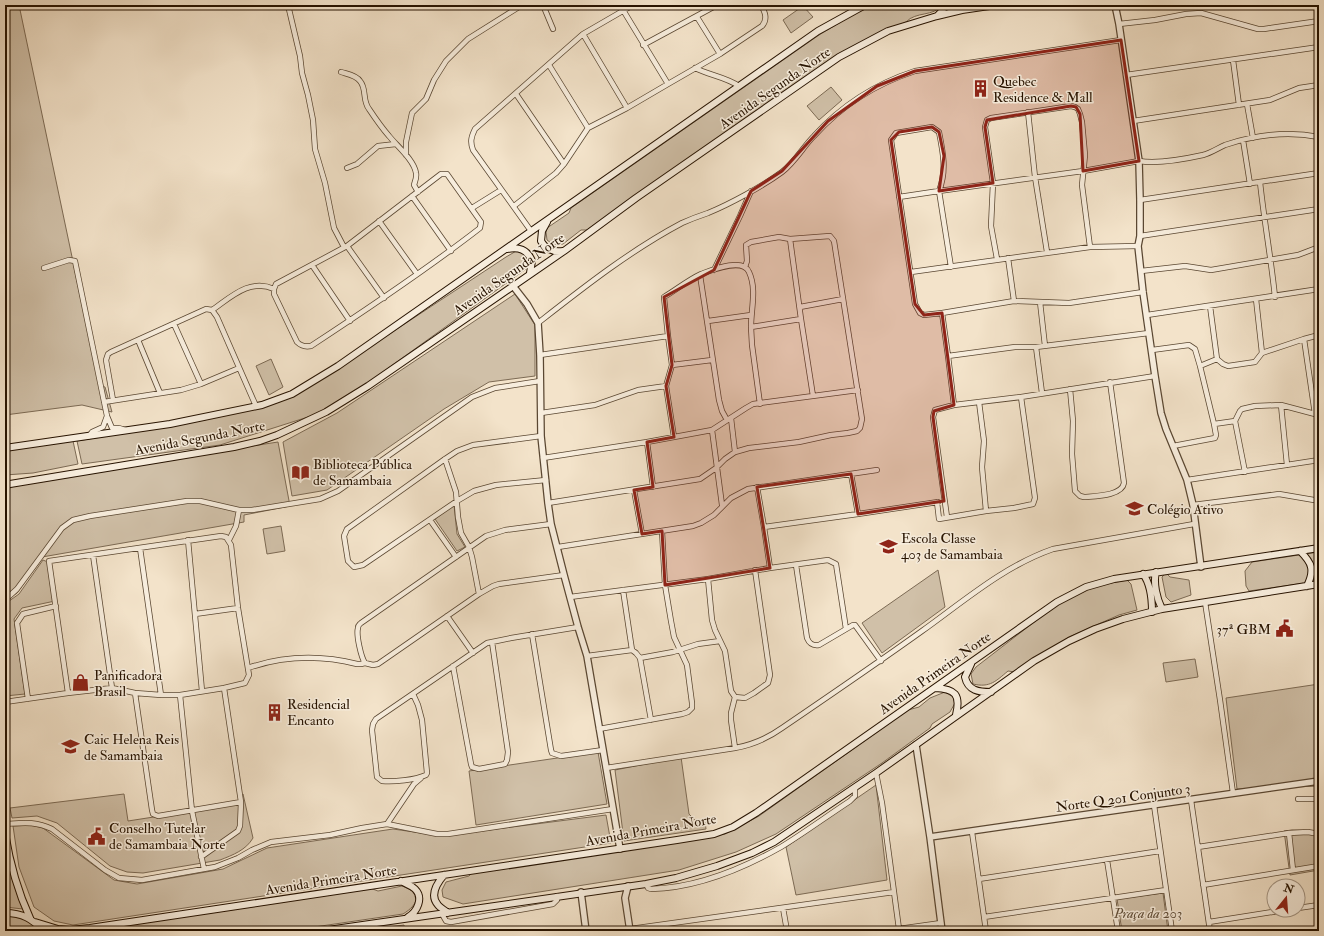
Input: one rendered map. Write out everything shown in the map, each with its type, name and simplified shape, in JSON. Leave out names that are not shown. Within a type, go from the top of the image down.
[{"type":"main road","name":"Avenida Segunda Norte","points":[[5,448],[189,421],[256,406],[292,394],[320,378],[818,31],[865,5]]},
{"type":"main road","points":[[937,16],[945,5]]},
{"type":"main road","name":"Avenida Segunda Norte","points":[[5,486],[209,452],[260,441],[326,412],[363,389],[514,286],[636,198],[839,57],[888,31],[937,16],[987,5],[996,5]]},
{"type":"main road","points":[[547,221],[542,231],[541,241],[551,250],[557,252],[564,251]]},
{"type":"main road","points":[[505,250],[517,248],[523,249],[527,252],[532,261],[530,274]]},
{"type":"main road","name":"Avenida Primeira Norte","points":[[5,913],[18,914],[58,929],[70,930],[90,928],[714,834],[733,827],[756,813],[1057,602],[1086,588],[1114,579],[1143,574],[1201,567],[1319,548]]},
{"type":"main road","points":[[1300,551],[1307,558],[1311,567],[1310,579],[1307,586]]},
{"type":"main road","points":[[1156,572],[1155,578],[1159,603],[1162,609]]},
{"type":"main road","points":[[1143,574],[1147,579],[1152,612]]},
{"type":"main road","points":[[321,931],[361,928],[407,918],[581,892],[646,884],[676,878],[718,866],[774,842],[876,773],[1034,661],[1095,629],[1122,619],[1162,609],[1319,584]]},
{"type":"main road","points":[[971,662],[965,677],[968,686],[976,691],[992,692]]},
{"type":"main road","points":[[935,688],[947,688],[956,696],[958,702],[956,715]]},
{"type":"main road","points":[[5,833],[10,864],[17,888],[33,920],[44,931]]},
{"type":"main road","points":[[444,874],[436,886],[435,899],[445,913]]},
{"type":"main road","points":[[401,881],[416,889],[418,894],[419,902],[417,909],[414,914],[407,918]]},
{"type":"street","points":[[288,5],[308,95],[315,149],[322,172],[334,228],[345,247],[384,298]]},
{"type":"street","points":[[406,155],[406,142],[412,113],[426,99],[434,80],[446,61],[468,39],[522,5]]},
{"type":"street","points":[[544,5],[553,29]]},
{"type":"street","points":[[532,231],[473,150],[471,139],[475,129],[549,66],[583,34],[633,5]]},
{"type":"street","points":[[643,45],[717,5]]},
{"type":"street","points":[[514,206],[556,173],[564,164],[588,128],[627,108],[720,54],[762,26],[765,23],[766,15],[761,5]]},
{"type":"street","points":[[1115,5],[1139,161],[1140,236],[1138,246],[1155,376],[1161,413],[1187,480],[1201,567]]},
{"type":"street","points":[[622,10],[668,84]]},
{"type":"street","points":[[1119,24],[1154,20],[1186,14],[1200,14],[1258,29],[1319,21]]},
{"type":"street","points":[[697,17],[720,54]]},
{"type":"street","points":[[583,34],[627,108]]},
{"type":"street","points":[[538,323],[605,272],[648,243],[682,223],[708,213],[751,191],[782,171],[842,108],[858,96],[876,86],[896,77],[935,67],[1121,40]]},
{"type":"street","points":[[1126,75],[1319,47]]},
{"type":"street","points":[[1233,60],[1239,105]]},
{"type":"street","points":[[549,66],[588,128]]},
{"type":"street","points":[[695,68],[705,73],[732,81],[739,86]]},
{"type":"street","points":[[341,72],[356,77],[361,82],[365,89],[365,102],[367,108],[406,155],[415,170],[416,176],[414,185],[418,192]]},
{"type":"street","points":[[1134,121],[1270,100],[1299,88],[1319,85]]},
{"type":"street","points":[[516,94],[564,164]]},
{"type":"street","points":[[1247,104],[1253,138]]},
{"type":"street","points":[[996,259],[991,226],[993,183],[985,127],[986,123],[991,118],[1071,106],[1078,109],[1083,134],[1085,155],[1082,185],[1090,247]]},
{"type":"street","points":[[1028,112],[1035,177],[1047,252]]},
{"type":"street","points":[[951,267],[940,191],[944,156],[939,132],[932,127],[898,132],[891,140],[912,272],[915,304],[920,313],[942,313],[1014,302],[1069,303],[1143,292]]},
{"type":"street","points":[[899,197],[1083,171],[1139,161],[1155,162],[1204,154],[1224,145],[1253,138],[1289,133],[1319,137]]},
{"type":"street","points":[[1244,140],[1250,184]]},
{"type":"street","points":[[347,168],[357,164],[378,146],[396,144]]},
{"type":"street","points":[[1140,200],[1319,173]]},
{"type":"street","points":[[441,174],[447,174],[472,208],[481,222],[481,226],[451,251],[350,321],[312,346],[301,346],[297,342],[274,294],[276,284],[345,247],[380,221],[441,174]]},
{"type":"street","points":[[1260,182],[1271,260],[1274,297]]},
{"type":"street","points":[[472,208],[501,190]]},
{"type":"street","points":[[714,270],[751,191]]},
{"type":"street","points":[[412,196],[451,251]]},
{"type":"street","points":[[1140,236],[1319,209]]},
{"type":"street","points":[[380,221],[417,274]]},
{"type":"street","points":[[548,503],[700,479],[735,452],[749,448],[799,442],[858,431],[862,419],[833,239],[830,236],[790,239],[779,237],[751,242],[746,245],[747,261],[745,267]]},
{"type":"street","points":[[790,239],[813,396]]},
{"type":"street","points":[[912,272],[1090,247],[1138,246]]},
{"type":"street","points":[[1141,272],[1185,266],[1211,270],[1298,255],[1319,247]]},
{"type":"street","points":[[1008,258],[1014,302]]},
{"type":"street","points":[[44,268],[69,260],[75,261],[107,416],[112,428],[126,431]]},
{"type":"street","points":[[312,265],[350,321]]},
{"type":"street","points":[[674,437],[666,386],[672,365],[664,297],[700,275],[722,267],[736,265],[745,267],[751,278],[753,305],[751,315],[752,345],[760,404]]},
{"type":"street","points":[[700,275],[719,400],[722,411],[729,419],[735,452]]},
{"type":"street","points":[[113,400],[107,364],[107,357],[111,352],[204,309],[212,310],[246,288],[262,286],[274,289]]},
{"type":"street","points":[[514,286],[538,323],[541,436],[551,524],[587,656],[620,849]]},
{"type":"street","points":[[1147,315],[1319,290]]},
{"type":"street","points":[[800,307],[843,299]]},
{"type":"street","points":[[1256,299],[1262,353]]},
{"type":"street","points":[[1040,302],[1045,346]]},
{"type":"street","points":[[1210,306],[1217,359],[1228,366],[1255,362],[1262,353],[1319,335]]},
{"type":"street","points":[[212,310],[219,322],[256,406]]},
{"type":"street","points":[[942,313],[954,405]]},
{"type":"street","points":[[708,321],[751,315]]},
{"type":"street","points":[[752,327],[801,319]]},
{"type":"street","points":[[174,324],[201,384]]},
{"type":"street","points":[[948,356],[1014,347],[1036,347],[1149,333]]},
{"type":"street","points":[[540,355],[668,336]]},
{"type":"street","points":[[1245,472],[1235,421],[1242,409],[1254,406],[1281,405],[1317,414],[1304,339]]},
{"type":"street","points":[[138,340],[160,393]]},
{"type":"street","points":[[1152,350],[1189,345],[1195,349],[1214,424],[1216,435],[1215,438],[1173,446]]},
{"type":"street","points":[[1036,347],[1042,393]]},
{"type":"street","points":[[1200,366],[1217,359]]},
{"type":"street","points":[[672,365],[712,360]]},
{"type":"street","points":[[104,402],[181,390],[201,384],[239,368]]},
{"type":"street","points":[[947,517],[933,417],[935,410],[954,405],[1021,397],[1155,376]]},
{"type":"street","points":[[5,600],[17,589],[62,528],[73,520],[187,501],[200,501],[239,510],[271,507],[326,497],[338,491],[472,398],[495,388],[540,381]]},
{"type":"street","points":[[1070,389],[1073,421],[1072,454],[1075,491],[1080,496],[1084,497],[1117,492],[1122,489],[1124,483],[1110,382]]},
{"type":"street","points":[[541,413],[594,405],[638,390],[666,386]]},
{"type":"street","points":[[543,458],[647,442],[712,430],[753,404],[858,390]]},
{"type":"street","points":[[937,502],[939,518],[1033,504],[1035,498],[1021,397]]},
{"type":"street","points":[[979,402],[984,440],[982,467],[986,511]]},
{"type":"street","points":[[1281,405],[1287,465]]},
{"type":"street","points":[[89,436],[92,432],[103,427],[107,416]]},
{"type":"street","points":[[1214,424],[1235,421]]},
{"type":"street","points":[[712,430],[722,506]]},
{"type":"street","points":[[541,436],[473,444],[457,451],[347,529],[344,536],[348,562],[354,567],[363,565],[474,491],[496,485],[546,480]]},
{"type":"street","points":[[647,442],[653,487]]},
{"type":"street","points":[[445,459],[456,492],[461,533],[469,547],[475,568],[479,594]]},
{"type":"street","points":[[1187,480],[1319,460]]},
{"type":"street","points":[[558,547],[693,526],[714,515],[731,498],[739,493],[757,487],[878,470]]},
{"type":"street","points":[[851,474],[858,514]]},
{"type":"street","points":[[757,487],[770,568]]},
{"type":"street","points":[[634,490],[642,534]]},
{"type":"street","points":[[1192,505],[1279,494],[1319,500]]},
{"type":"street","points":[[764,527],[944,501]]},
{"type":"street","points":[[229,540],[236,526],[239,510]]},
{"type":"street","points":[[430,520],[456,557]]},
{"type":"street","points":[[365,663],[362,658],[357,632],[359,625],[486,536],[495,533],[551,524]]},
{"type":"street","points":[[606,768],[752,744],[771,735],[882,661],[1002,574],[1032,557],[1053,549],[1194,524]]},
{"type":"street","points":[[599,729],[682,714],[688,712],[692,708],[687,665],[674,637],[666,585],[662,531]]},
{"type":"street","points":[[5,702],[112,688],[135,693],[161,696],[180,695],[245,683],[248,678],[248,668],[238,608],[231,545],[226,537],[221,536],[188,540],[49,561]]},
{"type":"street","points":[[188,540],[202,691]]},
{"type":"street","points":[[140,548],[161,696]]},
{"type":"street","points":[[93,554],[112,688]]},
{"type":"street","points":[[41,555],[49,561],[68,693]]},
{"type":"street","points":[[570,597],[708,579],[755,570],[828,560],[836,564],[846,629]]},
{"type":"street","points":[[796,565],[808,641],[811,644],[819,645],[853,624],[858,626],[882,661]]},
{"type":"street","points":[[735,697],[745,698],[763,688],[770,681],[755,570]]},
{"type":"street","points":[[248,668],[264,662],[309,658],[321,658],[357,664],[378,664],[479,594],[493,586],[498,584],[564,575]]},
{"type":"street","points":[[708,579],[712,620],[725,651],[731,690],[735,697],[730,720],[735,748]]},
{"type":"street","points":[[622,590],[632,650],[640,658],[651,720]]},
{"type":"street","points":[[1205,602],[1233,793]]},
{"type":"street","points":[[28,699],[17,623],[23,614],[56,606]]},
{"type":"street","points":[[195,614],[238,608]]},
{"type":"street","points":[[447,616],[473,653]]},
{"type":"street","points":[[423,776],[389,782],[382,782],[377,777],[372,730],[376,719],[482,646],[492,642],[532,634],[578,627]]},
{"type":"street","points":[[532,634],[550,750],[552,753],[561,756],[603,750]]},
{"type":"street","points":[[640,658],[673,652],[698,644],[720,641]]},
{"type":"street","points":[[453,666],[471,764],[475,768],[479,768],[505,764],[508,760],[508,752],[492,642]]},
{"type":"street","points":[[587,656],[632,650]]},
{"type":"street","points":[[201,857],[238,831],[240,826],[241,802],[224,688]]},
{"type":"street","points":[[135,693],[153,814],[156,816],[241,802]]},
{"type":"street","points":[[387,824],[414,784],[426,775],[428,771],[424,733],[420,714],[413,694]]},
{"type":"street","points":[[180,695],[192,811],[204,869]]},
{"type":"street","points":[[916,745],[942,931]]},
{"type":"street","points":[[876,773],[882,803],[899,929]]},
{"type":"street","name":"Norte Q 201 Conjunto 3","points":[[930,837],[1154,806],[1319,781]]},
{"type":"street","points":[[646,884],[648,888],[651,889],[691,884],[704,881],[752,861],[781,847],[850,802],[855,796],[855,787]]},
{"type":"street","points":[[1298,799],[1319,799]]},
{"type":"street","points":[[1191,800],[1210,931]]},
{"type":"street","points":[[1154,806],[1172,931]]},
{"type":"street","points":[[5,824],[32,823],[43,825],[52,829],[105,870],[119,878],[142,880],[224,864],[271,842],[330,835],[387,824],[436,834],[448,834],[613,809]]},
{"type":"street","points":[[972,832],[986,931]]},
{"type":"street","points":[[1198,847],[1289,833],[1308,832],[1319,834]]},
{"type":"street","points":[[1289,833],[1293,870]]},
{"type":"street","points":[[979,879],[1160,851]]},
{"type":"street","points":[[1107,860],[1118,931]]},
{"type":"street","points":[[1204,884],[1319,866]]},
{"type":"street","points":[[628,886],[625,898],[630,930],[894,892]]},
{"type":"street","points":[[617,888],[625,898]]},
{"type":"street","points":[[984,916],[1166,890]]},
{"type":"street","points":[[581,892],[586,931]]},
{"type":"street","points":[[445,913],[446,920],[451,922],[553,904],[557,900],[557,896]]},
{"type":"street","points":[[1306,907],[1319,905]]},
{"type":"street","points":[[783,908],[787,931]]},
{"type":"street","points":[[1209,922],[1266,913]]},
{"type":"street","points":[[884,931],[941,923]]},
{"type":"highlighted area","points":[[1121,40],[1139,161],[1083,171],[1080,114],[1076,107],[1071,106],[987,120],[985,127],[993,183],[939,191],[944,156],[939,132],[932,127],[899,132],[891,140],[915,304],[924,315],[942,313],[954,405],[934,411],[933,417],[944,501],[858,514],[851,474],[757,487],[770,568],[665,585],[662,531],[642,534],[634,490],[653,487],[647,442],[674,437],[666,386],[672,365],[664,297],[714,270],[751,191],[782,171],[828,121],[877,86],[915,71]]},
{"type":"green space","points":[[5,5],[19,5],[99,385],[105,387],[112,412],[82,405],[5,415]]},
{"type":"green space","points":[[874,5],[942,5],[939,9],[930,13],[915,16],[906,22],[838,55],[587,230],[581,230],[563,244],[554,245],[547,240],[547,228],[569,213],[571,208],[819,35],[854,14]]},
{"type":"green space","points":[[803,6],[813,17],[791,33],[783,20]]},
{"type":"green space","points":[[831,87],[842,100],[819,120],[807,106]]},
{"type":"green space","points":[[518,250],[524,254],[528,260],[526,269],[330,410],[220,445],[82,464],[77,441],[204,420],[263,406],[303,391]]},
{"type":"green space","points":[[515,294],[535,325],[535,376],[489,382],[444,409],[327,490],[292,496],[283,442],[337,413]]},
{"type":"green space","points":[[271,359],[283,387],[269,395],[256,366]]},
{"type":"green space","points":[[73,441],[78,464],[33,473],[5,475],[5,455],[9,455],[8,450]]},
{"type":"green space","points":[[278,442],[290,506],[244,515],[244,522],[42,557],[17,593],[5,601],[5,486],[13,483]]},
{"type":"green space","points":[[454,505],[457,534],[465,547],[457,551],[435,519]]},
{"type":"green space","points":[[281,526],[285,551],[267,554],[263,529]]},
{"type":"green space","points":[[1319,552],[1319,581],[1249,591],[1246,586],[1245,571],[1252,562]]},
{"type":"green space","points":[[43,560],[50,563],[55,601],[22,608],[14,619],[25,694],[5,696],[5,604],[19,594]]},
{"type":"green space","points":[[938,570],[945,607],[882,653],[862,623]]},
{"type":"green space","points":[[1166,573],[1170,577],[1189,580],[1191,595],[1171,602],[1166,597],[1162,577]]},
{"type":"green space","points":[[1127,580],[1131,584],[1137,610],[1119,615],[1069,637],[1015,672],[1008,671],[992,683],[984,685],[973,684],[971,674],[976,667],[1060,602],[1096,586]]},
{"type":"green space","points":[[1195,659],[1198,677],[1166,682],[1163,663]]},
{"type":"green space","points":[[1319,684],[1319,786],[1237,789],[1226,698]]},
{"type":"green space","points":[[945,692],[953,697],[955,703],[950,712],[932,724],[930,728],[882,763],[776,834],[736,852],[679,870],[463,904],[443,897],[442,890],[446,882],[469,876],[472,873],[725,834],[759,816],[908,710],[919,707],[930,698]]},
{"type":"green space","points":[[598,752],[607,804],[476,825],[469,771]]},
{"type":"green space","points":[[681,757],[689,814],[696,821],[705,822],[706,829],[624,841],[615,770]]},
{"type":"green space","points":[[876,785],[887,880],[796,895],[786,847]]},
{"type":"green space","points":[[124,794],[128,821],[237,804],[243,794],[253,838],[243,849],[220,860],[143,873],[127,872],[110,866],[57,823],[37,816],[12,818],[10,808]]},
{"type":"green space","points":[[606,815],[611,843],[73,925],[54,921],[34,907],[19,867],[13,826],[31,825],[43,828],[114,880],[137,884],[223,869],[267,848],[393,829],[442,836]]},
{"type":"green space","points":[[1284,831],[1319,831],[1319,870],[1290,875]]},
{"type":"green space","points":[[5,844],[12,877],[23,909],[5,907]]},
{"type":"green space","points":[[402,886],[409,889],[416,896],[415,903],[403,914],[287,931],[105,931],[115,927],[370,888],[378,891]]},
{"type":"green space","name":"Praça da 203","points":[[1163,893],[1168,931],[1122,931],[1117,899]]},
{"type":"green space","points":[[5,916],[20,917],[40,931],[5,931]]},
{"type":"green space","points":[[404,925],[405,931],[364,931],[364,930]]},
{"type":"place","name":"Quebec Residence & Mall","points":[[980,89]]},
{"type":"place","name":"Biblioteca Pública de Samambaia","points":[[300,472]]},
{"type":"place","name":"Colégio Ativo","points":[[1134,509]]},
{"type":"place","name":"Escola Classe 403 de Samambaia","points":[[888,546]]},
{"type":"place","name":"37ª GBM","points":[[1284,629]]},
{"type":"place","name":"Panificadora Brasil","points":[[81,683]]},
{"type":"place","name":"Residencial Encanto","points":[[274,712]]},
{"type":"place","name":"Caic Helena Reis de Samambaia","points":[[71,747]]},
{"type":"place","name":"Conselho Tutelar de Samambaia Norte","points":[[96,836]]}]
